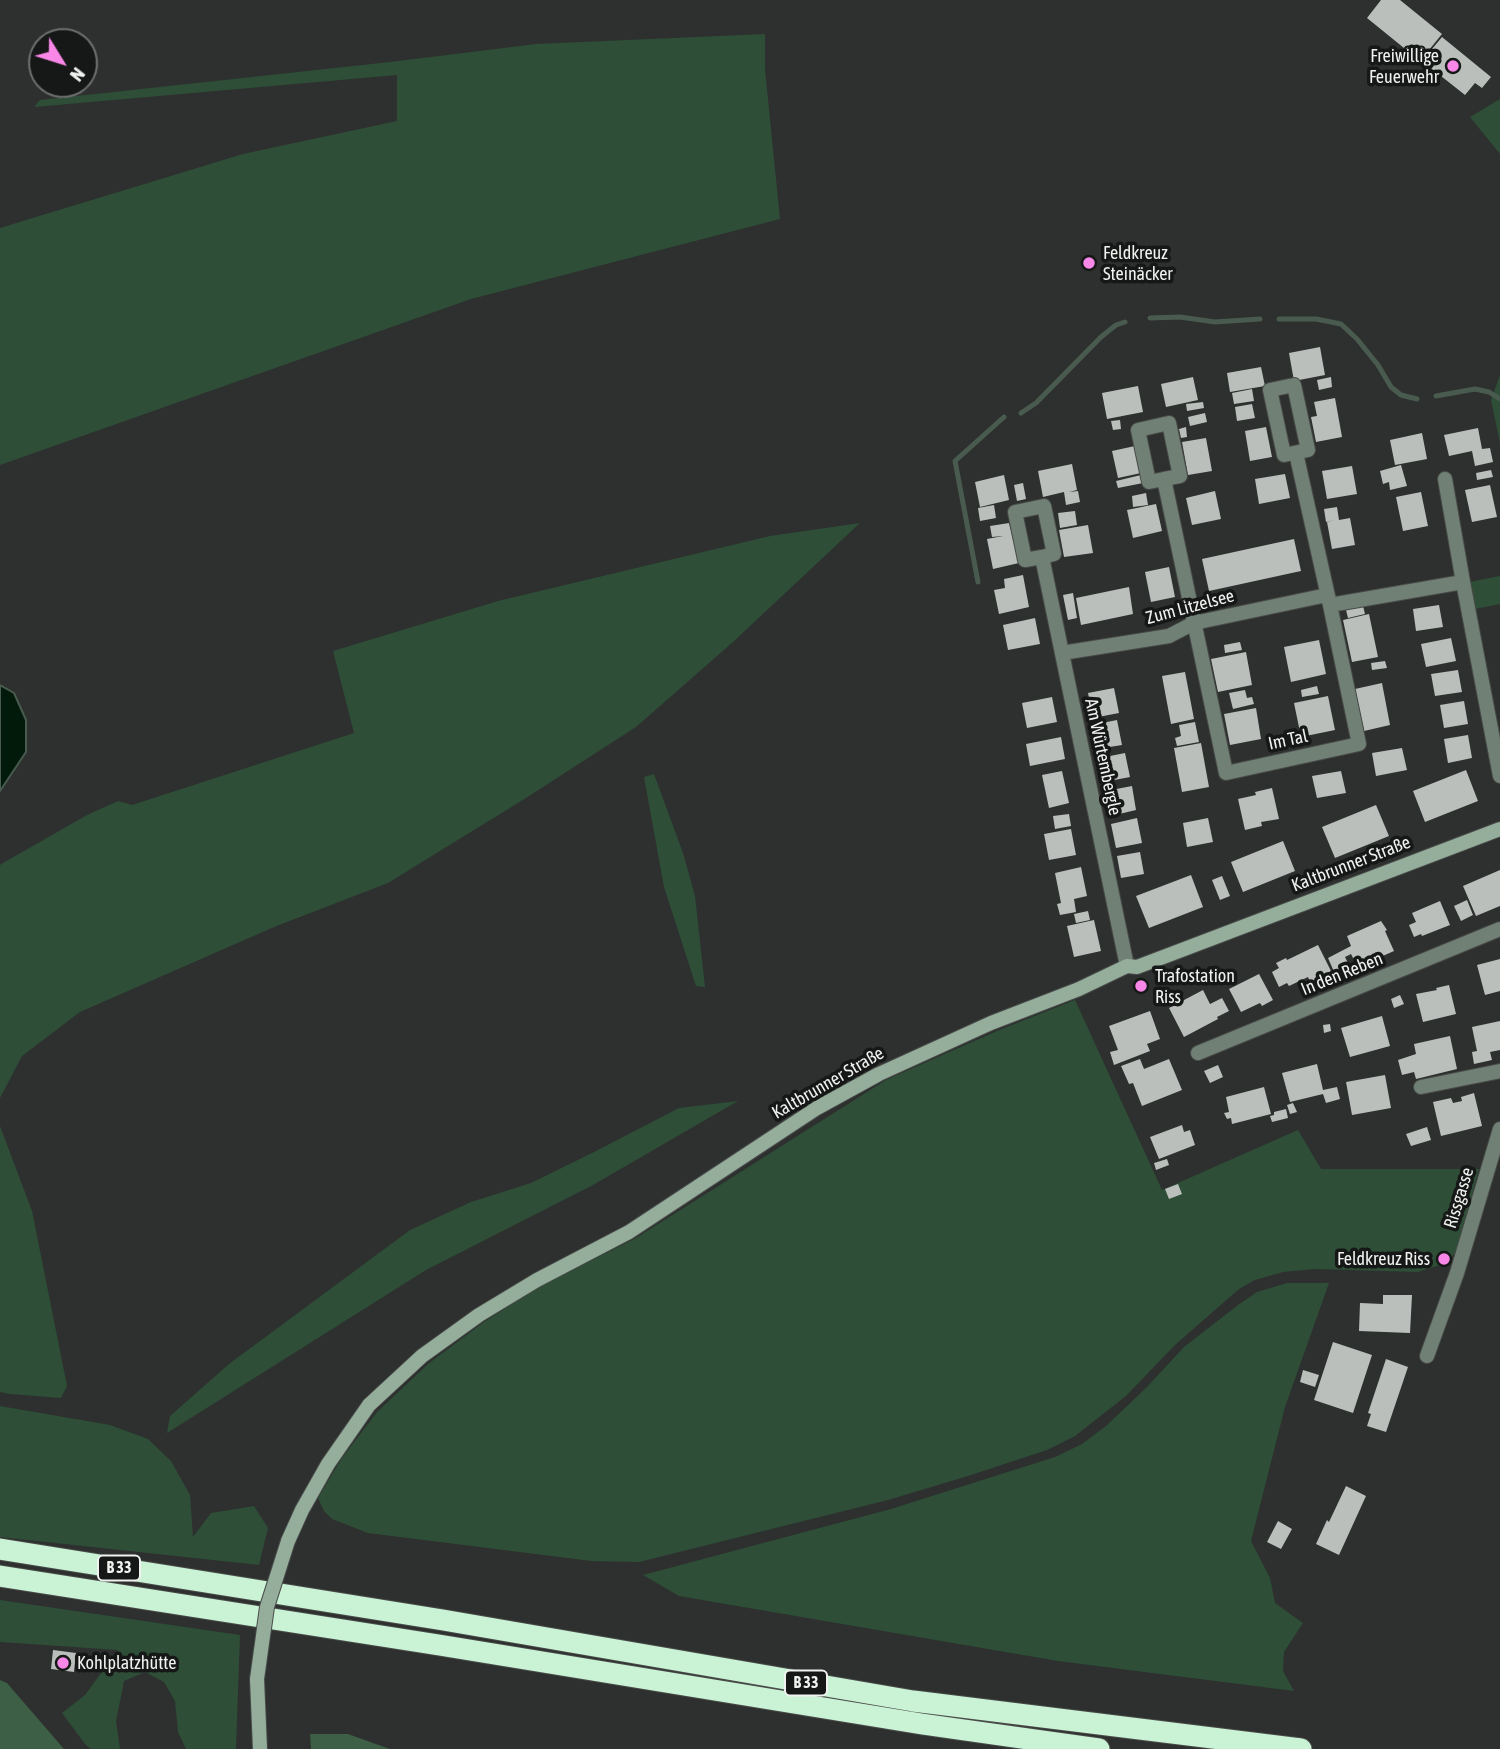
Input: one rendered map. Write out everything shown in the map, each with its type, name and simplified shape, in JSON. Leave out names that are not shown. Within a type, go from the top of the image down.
[{"type":"highway","name":"B 33","points":[[0,1549],[443,1620],[913,1701],[1301,1749]]},
{"type":"highway","name":"B 33","points":[[0,1576],[922,1724],[1099,1749]]},
{"type":"street","name":"Im Tal","points":[[1294,385],[1308,450],[1296,453],[1284,455],[1270,390],[1294,385]]},
{"type":"street","name":"Im Tal","points":[[1164,479],[1226,773],[1359,744],[1296,453]]},
{"type":"street","points":[[1445,479],[1500,776]]},
{"type":"street","name":"Am Würtembergle","points":[[1042,557],[1127,966]]},
{"type":"street","name":"Zum Litzelsee","points":[[1062,653],[1169,636],[1195,623],[1329,600],[1463,582]]},
{"type":"street","name":"Kaltbrunner Straße","points":[[260,1749],[257,1679],[268,1607],[288,1541],[328,1464],[369,1405],[422,1356],[479,1315],[537,1280],[629,1232],[817,1108],[879,1073],[991,1023],[1079,989],[1127,966],[1137,967],[1500,829]]},
{"type":"street","name":"In den Reben","points":[[1198,1054],[1500,929]]},
{"type":"street","points":[[1421,1087],[1500,1071]]},
{"type":"street","name":"Rissgasse","points":[[1427,1356],[1457,1273],[1500,1129]]},
{"type":"shaded area","points":[[765,34],[765,69],[780,219],[471,299],[0,465],[0,228],[243,154],[397,121],[397,75],[34,107],[40,100],[98,98],[98,94],[536,44]]},
{"type":"shaded area","points":[[1500,99],[1500,154],[1470,117]]},
{"type":"shaded area","points":[[1500,375],[1500,443],[1491,400]]},
{"type":"shaded area","points":[[860,523],[733,642],[636,727],[388,883],[274,927],[80,1012],[22,1056],[0,1098],[0,865],[87,815],[118,801],[132,805],[354,733],[333,651],[498,601],[770,536]]},
{"type":"shaded area","points":[[1500,576],[1500,604],[1475,609],[1469,582]]},
{"type":"shaded area","points":[[0,685],[14,693],[26,720],[26,752],[0,791]]},
{"type":"shaded area","points":[[654,774],[683,853],[695,896],[705,987],[696,986],[664,887],[644,777]]},
{"type":"shaded area","points":[[1075,1000],[1162,1190],[1298,1130],[1321,1169],[1479,1169],[1457,1251],[1446,1263],[1418,1272],[1316,1269],[1283,1272],[1255,1280],[1239,1289],[1175,1345],[1126,1396],[1075,1436],[1047,1450],[888,1500],[639,1562],[591,1561],[368,1533],[332,1519],[324,1511],[318,1498],[342,1458],[377,1412],[428,1364],[484,1322],[541,1286],[636,1238],[886,1080]]},
{"type":"shaded area","points":[[738,1101],[593,1185],[426,1270],[167,1433],[170,1416],[229,1364],[410,1230],[471,1202],[531,1183],[679,1108]]},
{"type":"shaded area","points":[[0,1126],[32,1211],[67,1386],[61,1398],[0,1392]]},
{"type":"shaded area","points":[[1287,1283],[1329,1283],[1285,1407],[1251,1541],[1270,1578],[1275,1603],[1303,1623],[1284,1652],[1283,1671],[1294,1691],[1058,1661],[679,1596],[643,1575],[891,1509],[1055,1457],[1082,1444],[1106,1426],[1184,1347],[1238,1305],[1257,1292]]},
{"type":"shaded area","points":[[0,1406],[110,1425],[148,1439],[171,1461],[190,1495],[193,1537],[211,1513],[254,1506],[268,1528],[259,1565],[0,1537]]},
{"type":"shaded area","points":[[0,1600],[240,1635],[236,1749],[186,1749],[178,1732],[175,1701],[164,1682],[145,1672],[124,1681],[116,1721],[120,1749],[91,1749],[62,1713],[85,1695],[118,1650],[0,1642]]},
{"type":"shaded area","points":[[0,1680],[7,1683],[64,1749],[0,1749]]},
{"type":"shaded area","points":[[310,1734],[348,1734],[390,1749],[311,1749]]},
{"type":"building","points":[[1381,0],[1400,0],[1442,34],[1420,61],[1367,18]]},
{"type":"building","name":"Freiwillige Feuerwehr","points":[[1442,37],[1491,77],[1482,88],[1475,83],[1465,95],[1422,61]]},
{"type":"building","points":[[1320,347],[1325,375],[1294,381],[1289,353]]},
{"type":"building","points":[[1261,367],[1265,386],[1230,392],[1227,373]]},
{"type":"building","points":[[1193,377],[1198,400],[1166,407],[1161,384]]},
{"type":"building","points":[[1331,377],[1332,387],[1319,390],[1317,380]]},
{"type":"building","points":[[1138,386],[1143,412],[1107,419],[1102,393]]},
{"type":"building","points":[[1252,389],[1254,401],[1234,404],[1232,393]]},
{"type":"building","points":[[1335,398],[1342,437],[1316,442],[1311,417],[1317,416],[1314,402]]},
{"type":"building","points":[[1203,402],[1204,408],[1187,411],[1186,404]]},
{"type":"building","points":[[1252,404],[1255,418],[1237,421],[1235,407]]},
{"type":"building","points":[[1205,413],[1207,422],[1190,426],[1188,417]]},
{"type":"building","points":[[1120,420],[1121,429],[1113,430],[1111,421]]},
{"type":"building","points":[[1186,427],[1187,437],[1181,438],[1179,429]]},
{"type":"building","points":[[1266,427],[1272,457],[1250,461],[1245,431]]},
{"type":"building","points":[[1478,428],[1482,449],[1490,448],[1493,462],[1475,466],[1472,451],[1449,456],[1444,435]]},
{"type":"building","points":[[1422,433],[1427,459],[1395,465],[1390,440]]},
{"type":"building","points":[[1206,438],[1212,471],[1188,475],[1182,442]]},
{"type":"building","points":[[1135,446],[1141,473],[1118,478],[1112,451]]},
{"type":"building","points":[[1072,464],[1077,490],[1069,492],[1078,491],[1080,502],[1066,505],[1064,492],[1043,497],[1038,471]]},
{"type":"building","points":[[1401,465],[1407,486],[1390,490],[1389,482],[1383,484],[1380,471]]},
{"type":"building","points":[[1352,466],[1357,494],[1327,499],[1322,471]]},
{"type":"building","points":[[1491,470],[1493,477],[1477,480],[1476,473]]},
{"type":"building","points":[[1285,474],[1290,498],[1259,504],[1255,479]]},
{"type":"building","points":[[1004,475],[1009,500],[980,507],[975,482]]},
{"type":"building","points":[[1141,475],[1143,483],[1118,488],[1116,481]]},
{"type":"building","points":[[1023,483],[1026,499],[1017,501],[1014,485]]},
{"type":"building","points":[[1490,485],[1497,517],[1472,522],[1465,490]]},
{"type":"building","points":[[1215,491],[1221,519],[1192,525],[1186,498]]},
{"type":"building","points":[[1421,492],[1428,526],[1403,531],[1396,497]]},
{"type":"building","points":[[1146,493],[1148,505],[1133,507],[1132,496]]},
{"type":"building","points":[[1156,504],[1162,531],[1133,538],[1127,510]]},
{"type":"building","points":[[994,505],[996,518],[980,521],[978,508]]},
{"type":"building","points":[[1337,507],[1339,520],[1350,518],[1355,545],[1332,549],[1327,522],[1335,520],[1326,522],[1324,509]]},
{"type":"building","points":[[1075,511],[1077,525],[1060,528],[1058,513]]},
{"type":"building","points":[[1009,523],[1019,563],[993,569],[987,539],[1003,536],[992,537],[990,526]]},
{"type":"building","points":[[1088,525],[1093,553],[1064,557],[1059,530]]},
{"type":"building","points":[[1294,539],[1301,571],[1209,591],[1202,559]]},
{"type":"building","points":[[1169,567],[1175,597],[1151,602],[1145,572]]},
{"type":"building","points":[[1023,575],[1029,607],[999,614],[994,590],[1005,588],[1004,579]]},
{"type":"building","points":[[1129,587],[1133,614],[1081,625],[1076,598]]},
{"type":"building","points":[[1073,593],[1077,618],[1068,620],[1063,595]]},
{"type":"building","points":[[1439,605],[1443,627],[1416,631],[1413,609]]},
{"type":"building","points":[[1363,606],[1365,614],[1348,618],[1346,610]]},
{"type":"building","points":[[1369,614],[1378,657],[1352,662],[1343,620]]},
{"type":"building","points":[[1035,618],[1040,644],[1008,650],[1003,625]]},
{"type":"building","points":[[1451,638],[1456,661],[1426,667],[1421,644]]},
{"type":"building","points":[[1319,640],[1326,674],[1291,682],[1284,647]]},
{"type":"building","points":[[1240,642],[1242,650],[1225,653],[1224,645]]},
{"type":"building","points":[[1246,652],[1252,685],[1218,692],[1211,659]]},
{"type":"building","points":[[1385,661],[1387,668],[1372,670],[1371,663]]},
{"type":"building","points":[[1458,670],[1462,692],[1435,696],[1431,674]]},
{"type":"building","points":[[1185,672],[1194,719],[1171,724],[1162,676]]},
{"type":"building","points":[[1382,683],[1390,725],[1364,731],[1355,689]]},
{"type":"building","points":[[1317,686],[1319,694],[1302,697],[1301,690]]},
{"type":"building","points":[[1114,688],[1119,713],[1093,718],[1088,693]]},
{"type":"building","points":[[1245,690],[1247,698],[1252,697],[1254,704],[1233,709],[1229,693]]},
{"type":"building","points":[[1328,696],[1335,730],[1301,737],[1294,703]]},
{"type":"building","points":[[1052,697],[1057,722],[1027,728],[1022,703]]},
{"type":"building","points":[[1464,701],[1468,724],[1444,728],[1440,705]]},
{"type":"building","points":[[1256,708],[1261,739],[1230,745],[1224,714]]},
{"type":"building","points":[[1117,720],[1122,745],[1097,749],[1092,725]]},
{"type":"building","points":[[1195,722],[1199,742],[1177,746],[1175,738],[1181,736],[1179,725]]},
{"type":"building","points":[[1468,735],[1472,758],[1448,763],[1444,739]]},
{"type":"building","points":[[1061,737],[1065,759],[1030,766],[1026,744]]},
{"type":"building","points":[[1201,743],[1209,787],[1182,792],[1174,748]]},
{"type":"building","points":[[1402,748],[1407,770],[1376,776],[1372,753]]},
{"type":"building","points":[[1125,753],[1130,777],[1104,782],[1100,758]]},
{"type":"building","points":[[1466,770],[1478,801],[1425,822],[1413,791]]},
{"type":"building","points":[[1062,771],[1069,803],[1049,808],[1042,775]]},
{"type":"building","points":[[1341,771],[1346,793],[1317,798],[1312,776]]},
{"type":"building","points":[[1132,786],[1136,810],[1111,816],[1106,791]]},
{"type":"building","points":[[1272,788],[1279,819],[1261,822],[1262,826],[1245,830],[1238,799]]},
{"type":"building","points":[[1376,805],[1389,836],[1335,858],[1322,827]]},
{"type":"building","points":[[1069,814],[1071,826],[1055,829],[1053,816]]},
{"type":"building","points":[[1137,818],[1142,843],[1116,848],[1111,824]]},
{"type":"building","points":[[1208,818],[1213,842],[1187,847],[1183,823]]},
{"type":"building","points":[[1071,829],[1076,855],[1049,860],[1044,834]]},
{"type":"building","points":[[1283,841],[1295,871],[1243,892],[1231,862]]},
{"type":"building","points":[[1140,852],[1144,874],[1121,878],[1117,856]]},
{"type":"building","points":[[1081,867],[1087,896],[1074,899],[1076,912],[1060,915],[1057,904],[1061,903],[1055,873]]},
{"type":"building","points":[[1500,870],[1500,906],[1476,916],[1463,886]]},
{"type":"building","points":[[1191,875],[1203,907],[1149,928],[1136,896]]},
{"type":"building","points":[[1222,876],[1230,896],[1220,900],[1212,880]]},
{"type":"building","points":[[1467,900],[1473,915],[1461,921],[1454,906]]},
{"type":"building","points":[[1440,901],[1450,925],[1414,937],[1409,925],[1416,922],[1412,913]]},
{"type":"building","points":[[1088,911],[1090,920],[1076,923],[1074,914]]},
{"type":"building","points":[[1094,920],[1101,951],[1074,957],[1067,926]]},
{"type":"building","points":[[1381,921],[1394,951],[1360,966],[1356,957],[1353,958],[1351,954],[1345,957],[1350,967],[1335,974],[1328,958],[1351,946],[1347,936]]},
{"type":"building","points":[[1318,945],[1334,977],[1313,988],[1308,977],[1289,986],[1287,983],[1279,987],[1272,972],[1279,968],[1276,963]]},
{"type":"building","points":[[1500,959],[1500,991],[1485,995],[1477,965]]},
{"type":"building","points":[[1259,974],[1273,1000],[1241,1012],[1229,989]]},
{"type":"building","name":"Trafostation Riss","points":[[1143,981],[1145,988],[1139,991],[1137,984]]},
{"type":"building","points":[[1449,985],[1456,1014],[1423,1022],[1416,994]]},
{"type":"building","points":[[1203,990],[1210,1004],[1222,998],[1229,1011],[1184,1037],[1169,1008]]},
{"type":"building","points":[[1400,995],[1404,1004],[1394,1008],[1391,999]]},
{"type":"building","points":[[1150,1011],[1160,1039],[1147,1044],[1150,1051],[1114,1065],[1110,1052],[1118,1050],[1109,1026]]},
{"type":"building","points":[[1382,1016],[1390,1046],[1350,1057],[1341,1028]]},
{"type":"building","points":[[1500,1021],[1500,1050],[1490,1052],[1492,1060],[1474,1064],[1472,1052],[1477,1051],[1472,1027]]},
{"type":"building","points":[[1330,1024],[1331,1031],[1324,1033],[1323,1025]]},
{"type":"building","points":[[1450,1036],[1457,1069],[1416,1079],[1414,1072],[1402,1075],[1398,1060],[1416,1054],[1414,1044]]},
{"type":"building","points":[[1140,1059],[1144,1069],[1169,1059],[1182,1090],[1142,1106],[1133,1083],[1129,1084],[1121,1066]]},
{"type":"building","points":[[1317,1064],[1323,1090],[1337,1087],[1340,1099],[1326,1103],[1323,1094],[1290,1102],[1282,1073]]},
{"type":"building","points":[[1218,1065],[1223,1077],[1210,1083],[1204,1071]]},
{"type":"building","points":[[1385,1075],[1391,1108],[1352,1115],[1346,1082]]},
{"type":"building","points":[[1264,1087],[1271,1114],[1232,1124],[1231,1118],[1227,1119],[1224,1113],[1229,1112],[1226,1097]]},
{"type":"building","points":[[1474,1093],[1482,1126],[1441,1136],[1433,1102],[1451,1098],[1453,1103]]},
{"type":"building","points":[[1293,1103],[1297,1112],[1290,1114],[1287,1105]]},
{"type":"building","points":[[1286,1109],[1288,1118],[1272,1122],[1270,1116],[1274,1115],[1274,1112]]},
{"type":"building","points":[[1182,1125],[1184,1132],[1190,1130],[1195,1145],[1159,1159],[1150,1137]]},
{"type":"building","points":[[1427,1127],[1431,1140],[1411,1146],[1406,1134]]},
{"type":"building","points":[[1167,1159],[1169,1165],[1156,1170],[1154,1163]]},
{"type":"building","points":[[1178,1184],[1182,1194],[1169,1199],[1165,1189]]},
{"type":"building","points":[[1383,1295],[1412,1295],[1410,1333],[1359,1331],[1360,1303],[1383,1304]]},
{"type":"building","points":[[1333,1342],[1372,1355],[1353,1413],[1314,1400]]},
{"type":"building","points":[[1386,1359],[1408,1367],[1386,1432],[1367,1426],[1371,1414],[1368,1413]]},
{"type":"building","points":[[1303,1370],[1319,1375],[1315,1387],[1300,1382]]},
{"type":"building","points":[[1346,1486],[1366,1496],[1339,1555],[1316,1544]]},
{"type":"building","points":[[1278,1521],[1292,1529],[1281,1549],[1267,1542]]},
{"type":"building","name":"Kohlplatzhütte","points":[[53,1650],[76,1653],[74,1672],[51,1669]]},
{"type":"waterway","points":[[1150,318],[1180,317],[1215,322],[1260,319]]},
{"type":"waterway","points":[[1279,319],[1316,319],[1341,324],[1378,365],[1391,387],[1401,395],[1417,399]]},
{"type":"waterway","points":[[1021,413],[1036,403],[1101,337],[1116,325],[1125,322]]},
{"type":"waterway","points":[[1436,396],[1475,389],[1489,392],[1500,399]]},
{"type":"waterway","points":[[978,582],[955,461],[1004,417]]},
{"type":"place","name":"Freiwillige Feuerwehr","points":[[1453,66]]},
{"type":"place","name":"Feldkreuz Steinäcker","points":[[1089,263]]},
{"type":"place","name":"Trafostation Riss","points":[[1141,986]]},
{"type":"place","name":"Feldkreuz Riss","points":[[1444,1259]]},
{"type":"place","name":"Kohlplatzhütte","points":[[63,1663]]}]
